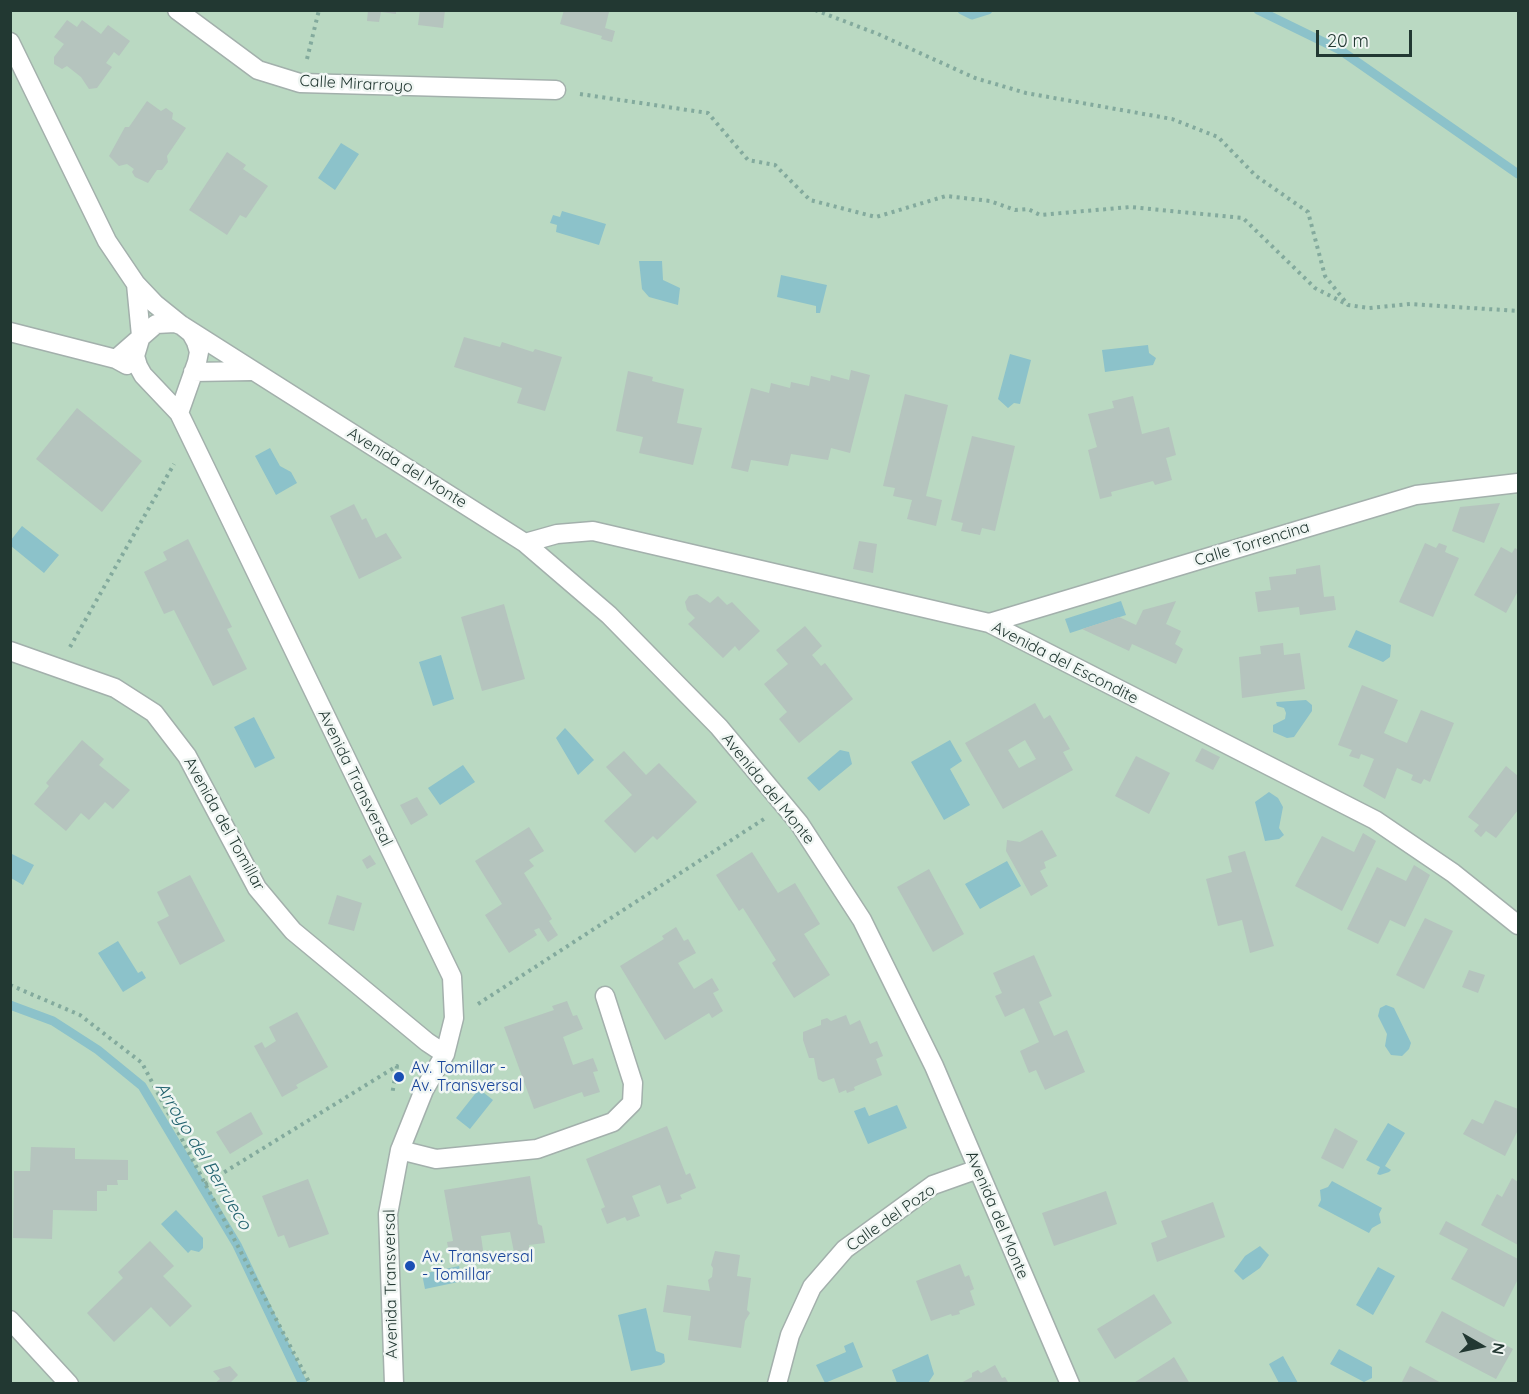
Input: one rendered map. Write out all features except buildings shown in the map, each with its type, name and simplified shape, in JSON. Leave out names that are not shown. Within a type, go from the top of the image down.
[{"type":"street","name":"Calle Mirarroyo","points":[[177,10],[258,70],[300,83],[556,90]]},
{"type":"street","name":"Avenida del Monte","points":[[10,42],[107,242],[135,284],[155,304],[191,333],[199,352],[193,372]]},
{"type":"street","name":"Avenida del Monte","points":[[135,284],[141,336]]},
{"type":"street","points":[[116,359],[156,324],[174,323],[183,326]]},
{"type":"street","name":"Avenida del Monte","points":[[183,326],[525,543],[625,631],[719,727],[799,823],[862,920],[934,1066],[1070,1383]]},
{"type":"street","points":[[10,332],[116,359],[151,381],[169,386],[178,384],[193,372],[251,371]]},
{"type":"street","points":[[141,336],[135,356],[143,375],[151,381]]},
{"type":"street","points":[[179,413],[193,372]]},
{"type":"street","name":"Avenida Transversal","points":[[151,381],[179,413],[452,977],[454,1018],[445,1054],[424,1090],[400,1150],[388,1214],[394,1383]]},
{"type":"street","name":"Calle Torrencina","points":[[989,623],[1416,495],[1518,483]]},
{"type":"street","name":"Avenida del Escondite","points":[[525,543],[557,534],[593,531],[989,623],[1375,820],[1454,873],[1518,925]]},
{"type":"street","name":"Avenida del Tomillar","points":[[10,651],[59,666],[115,688],[154,713],[187,756],[257,888],[293,931],[427,1042],[445,1054]]},
{"type":"street","points":[[400,1150],[436,1159],[537,1149],[613,1122],[632,1103],[633,1083],[605,996]]},
{"type":"street","name":"Calle del Pozo","points":[[777,1383],[790,1335],[812,1287],[845,1249],[933,1185],[978,1169]]},
{"type":"street","points":[[10,1320],[69,1383]]},
{"type":"path","points":[[308,55],[319,10]]},
{"type":"path","points":[[815,10],[878,34],[975,78],[1026,93],[1172,119],[1218,137],[1256,176],[1308,212],[1325,276],[1348,305]]},
{"type":"path","points":[[556,90],[708,113],[748,160],[775,165],[810,200],[876,217],[946,196],[990,201],[1015,210],[1028,209],[1040,215],[1130,207],[1243,218],[1315,288],[1348,305],[1369,308],[1410,304],[1518,311]]},
{"type":"path","points":[[59,666],[179,457]]},
{"type":"path","points":[[759,808],[773,826]]},
{"type":"path","points":[[452,977],[478,1004],[767,817]]},
{"type":"path","points":[[10,985],[80,1015],[142,1063],[310,1383]]},
{"type":"path","points":[[205,1184],[397,1066],[391,1102]]},
{"type":"green space","points":[[10,11],[1518,11],[1518,1383],[11,1383]]},
{"type":"water","points":[[341,143],[359,154],[335,190],[318,178]]},
{"type":"water","points":[[562,211],[606,224],[599,245],[556,232],[557,225],[550,223],[553,215],[560,217]]},
{"type":"water","points":[[639,261],[662,261],[663,280],[680,288],[678,305],[649,297],[642,289]]},
{"type":"water","points":[[781,275],[827,285],[820,313],[816,313],[816,306],[777,297]]},
{"type":"water","points":[[1148,345],[1149,353],[1156,358],[1153,365],[1105,372],[1102,350]]},
{"type":"water","points":[[1010,354],[1031,360],[1020,404],[1014,403],[1008,408],[998,399]]},
{"type":"water","points":[[270,448],[280,466],[291,472],[297,483],[276,495],[255,456]]},
{"type":"water","points":[[22,526],[59,555],[44,573],[11,546],[11,540]]},
{"type":"water","points":[[1121,601],[1126,615],[1070,633],[1065,619]]},
{"type":"water","points":[[1356,630],[1391,645],[1390,657],[1383,662],[1348,647]]},
{"type":"water","points":[[441,655],[454,699],[433,706],[419,662]]},
{"type":"water","points":[[1306,700],[1312,705],[1312,711],[1294,737],[1287,738],[1273,732],[1273,725],[1285,719],[1286,713],[1284,708],[1277,706],[1276,702]]},
{"type":"water","points":[[254,717],[275,758],[255,768],[234,727]]},
{"type":"water","points":[[565,728],[594,760],[578,775],[556,738]]},
{"type":"water","points":[[950,740],[962,761],[950,769],[970,805],[944,820],[911,762]]},
{"type":"water","points":[[840,750],[849,752],[852,764],[819,791],[807,778]]},
{"type":"water","points":[[463,765],[475,782],[440,805],[428,788]]},
{"type":"water","points":[[1269,792],[1278,798],[1283,807],[1279,828],[1284,835],[1279,839],[1265,841],[1255,802]]},
{"type":"water","points":[[10,853],[34,865],[23,885],[11,878]]},
{"type":"water","points":[[1007,861],[1021,886],[980,909],[965,884]]},
{"type":"water","points":[[118,941],[138,973],[142,971],[146,978],[123,992],[98,953]]},
{"type":"water","points":[[1386,1005],[1394,1008],[1411,1043],[1402,1056],[1391,1055],[1385,1046],[1387,1034],[1378,1016],[1380,1008]]},
{"type":"water","points":[[479,1089],[493,1100],[470,1129],[456,1118]]},
{"type":"water","points":[[897,1105],[907,1128],[868,1144],[854,1111],[865,1107],[869,1116]]},
{"type":"water","points":[[1388,1123],[1405,1133],[1385,1166],[1391,1170],[1380,1175],[1377,1174],[1380,1167],[1366,1160]]},
{"type":"water","points":[[1332,1181],[1382,1208],[1379,1214],[1381,1223],[1372,1228],[1369,1233],[1318,1206],[1321,1200],[1320,1190],[1328,1187]]},
{"type":"water","points":[[176,1210],[203,1238],[203,1248],[199,1252],[191,1250],[188,1253],[161,1224]]},
{"type":"water","points":[[1260,1246],[1269,1255],[1260,1268],[1243,1280],[1234,1271],[1245,1256]]},
{"type":"water","points":[[459,1266],[463,1281],[425,1289],[422,1274]]},
{"type":"water","points":[[1378,1267],[1395,1276],[1373,1315],[1356,1305]]},
{"type":"water","points":[[646,1308],[656,1351],[664,1354],[665,1362],[661,1365],[631,1371],[618,1315]]},
{"type":"water","points":[[853,1342],[863,1367],[825,1383],[816,1365],[846,1352],[844,1346]]},
{"type":"water","points":[[1339,1349],[1372,1367],[1372,1378],[1364,1382],[1330,1364]]},
{"type":"water","points":[[928,1354],[934,1374],[928,1383],[897,1383],[892,1370]]},
{"type":"water","points":[[1283,1356],[1298,1383],[1279,1383],[1269,1364]]},
{"type":"waterway","points":[[962,10],[972,15],[988,10]]},
{"type":"waterway","points":[[1258,10],[1340,50],[1518,174]]},
{"type":"waterway","name":"Arroyo del Berrueco","points":[[10,1005],[53,1021],[98,1050],[142,1086],[237,1245],[303,1384]]},
{"type":"place","name":"Av. Tomillar - Av. Transversal","points":[[399,1077]]},
{"type":"place","name":"Av. Transversal - Tomillar","points":[[410,1266]]}]
